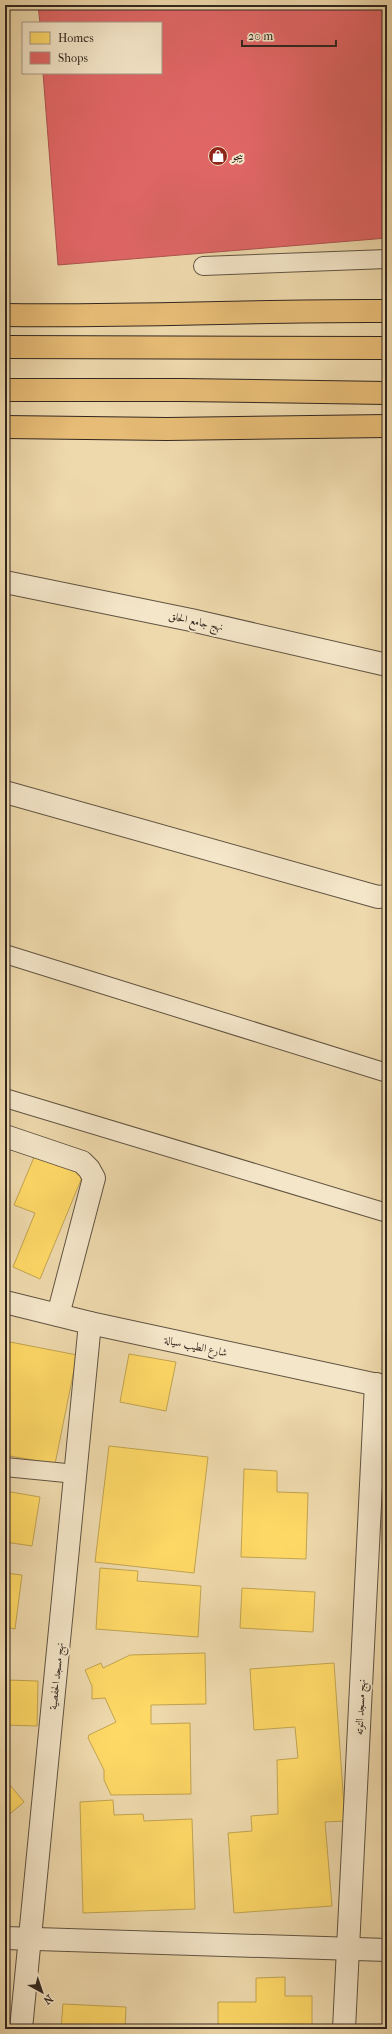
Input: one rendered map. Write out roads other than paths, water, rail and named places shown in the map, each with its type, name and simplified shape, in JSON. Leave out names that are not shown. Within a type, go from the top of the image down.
[{"type":"highway","points":[[5,315],[72,316],[295,310],[387,311]]},
{"type":"highway","points":[[5,347],[387,348]]},
{"type":"highway","points":[[5,390],[182,390],[387,393]]},
{"type":"highway","points":[[5,427],[167,429],[387,426]]},
{"type":"street","name":"نهج جامع الحلق","points":[[5,582],[191,620],[387,665]]},
{"type":"street","points":[[5,792],[378,897],[387,896]]},
{"type":"street","points":[[5,1136],[82,1162],[89,1168],[94,1178],[58,1315]]},
{"type":"street","name":"شارع الطيب سيالة","points":[[5,1302],[90,1323],[382,1386]]},
{"type":"street","name":"نهج مسجد الحفصية","points":[[21,2029],[90,1323]]},
{"type":"street","name":"نهج مسجد التوته","points":[[344,2029],[382,1386]]},
{"type":"street","points":[[5,1938],[387,1950]]},
{"type":"lane","points":[[203,266],[387,259]]},
{"type":"lane","points":[[5,954],[387,1073]]},
{"type":"lane","points":[[5,1098],[387,1213]]},
{"type":"lane","points":[[5,1467],[76,1474]]},
{"type":"place","name":"بيجو","points":[[218,156]]}]
